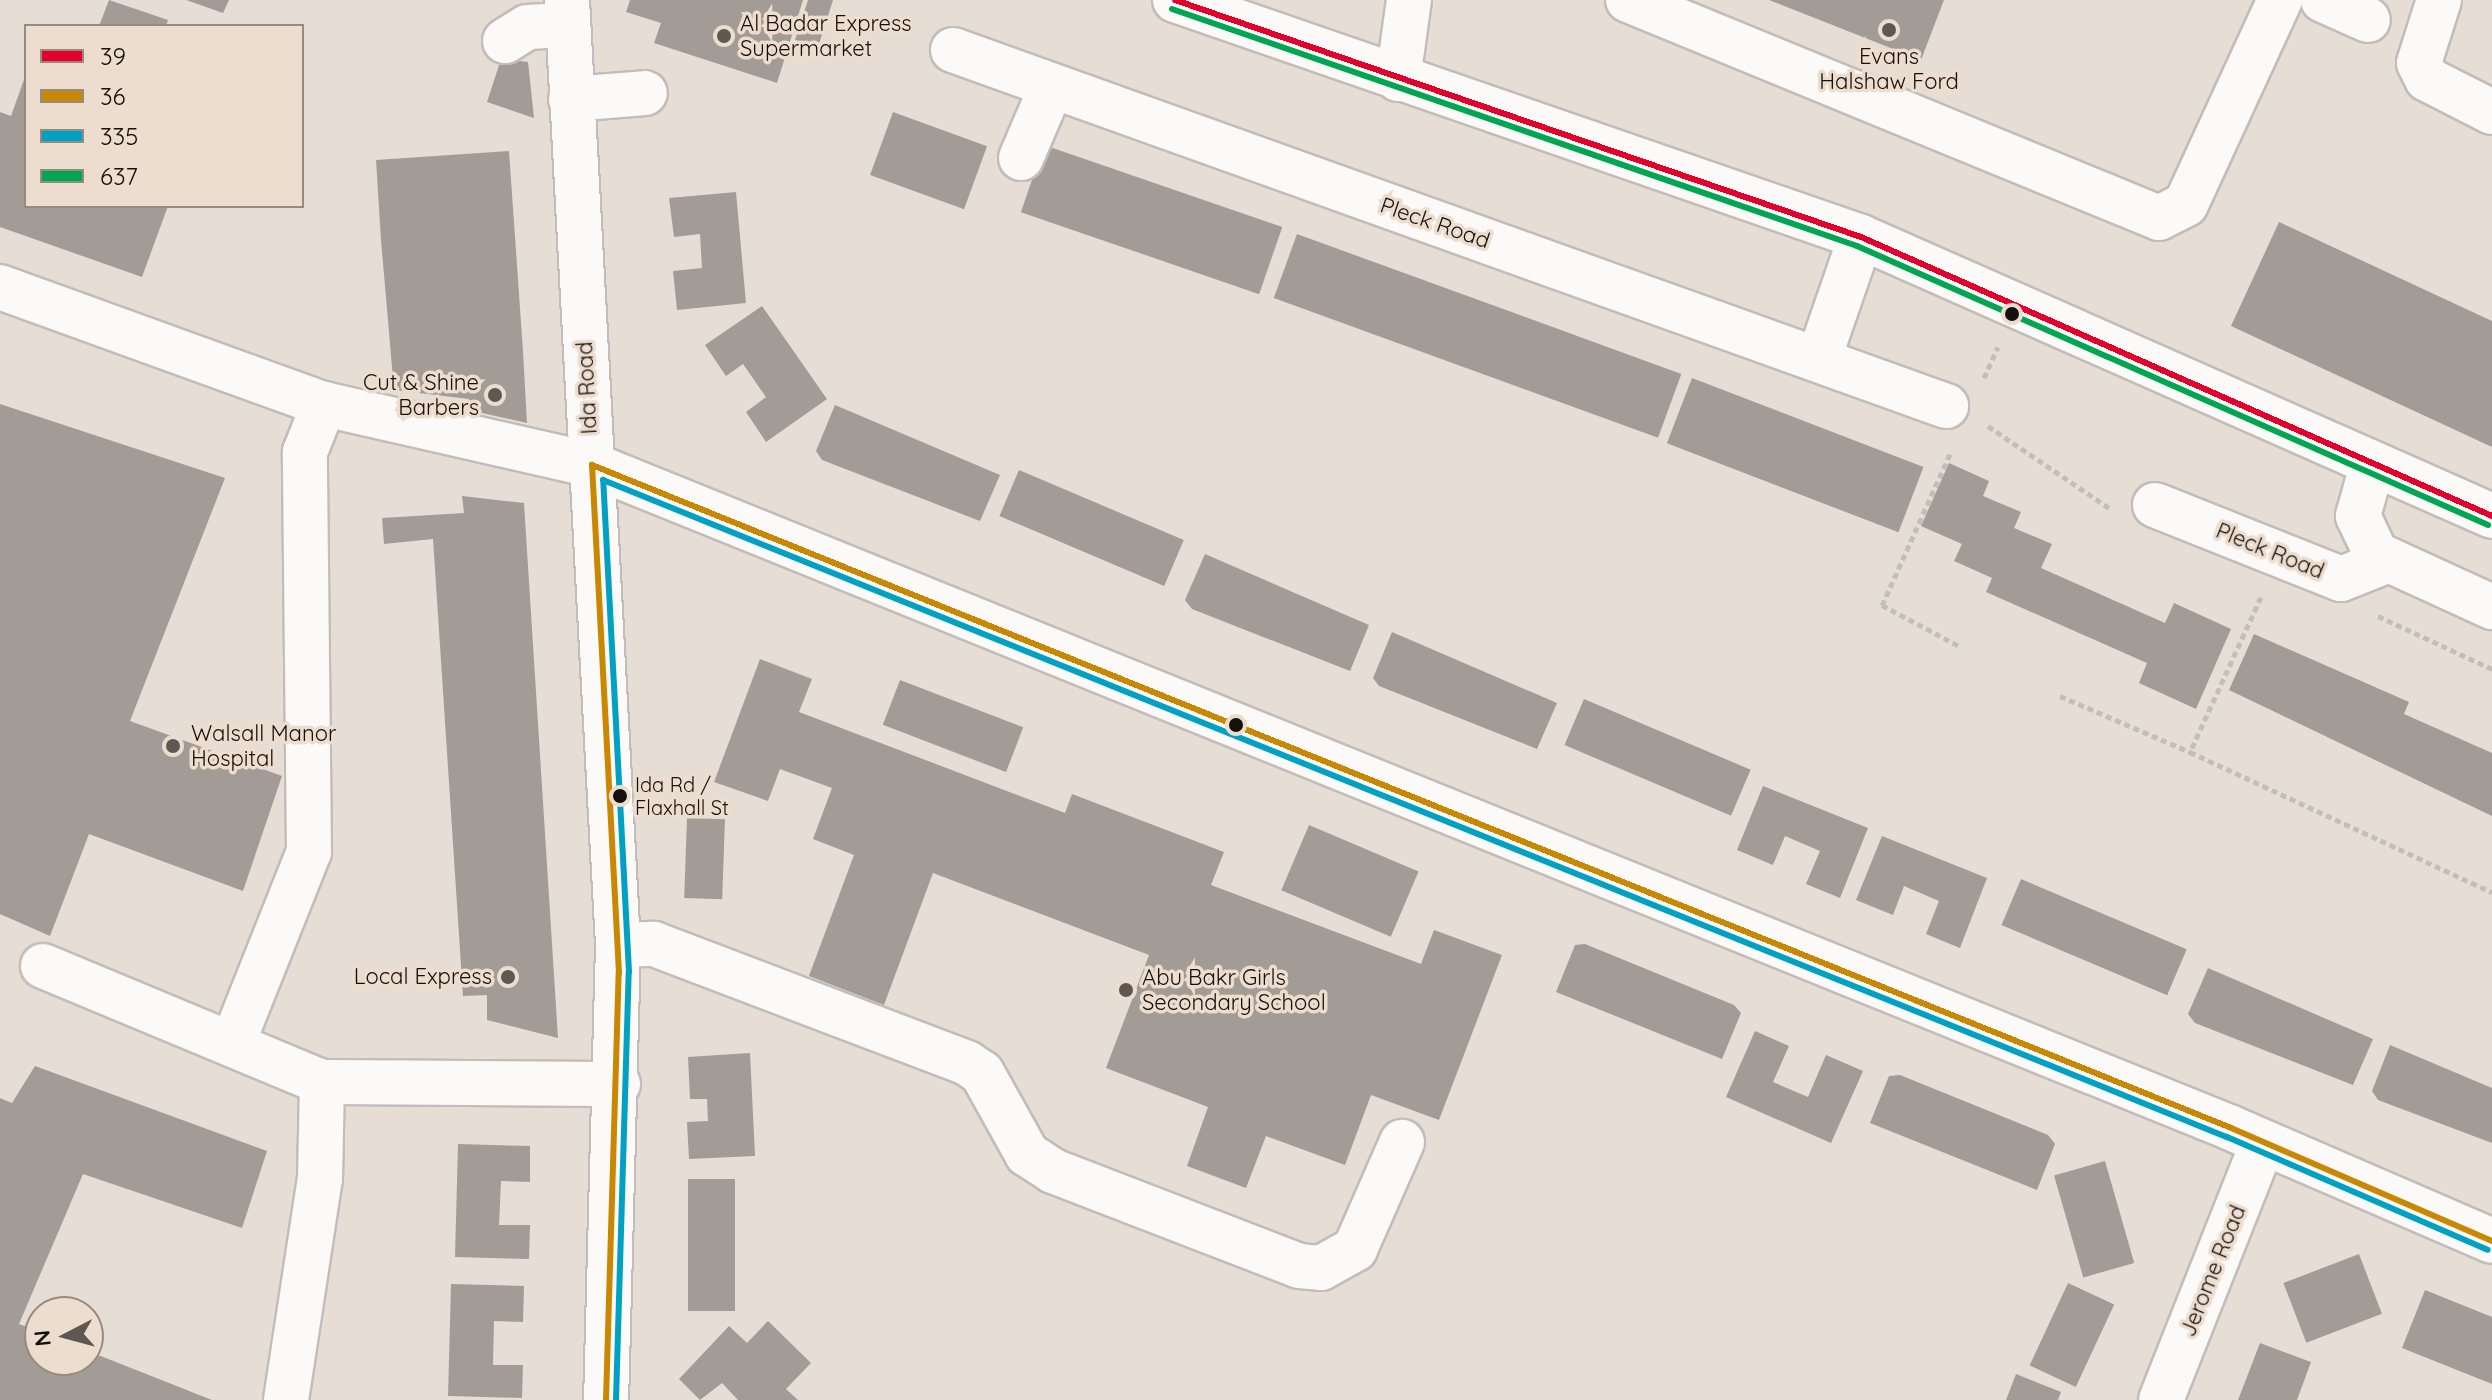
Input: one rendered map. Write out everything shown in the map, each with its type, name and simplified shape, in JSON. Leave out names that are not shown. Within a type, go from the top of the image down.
[{"type":"main road","points":[[1175,0],[1861,237],[2372,466],[2492,516]]},
{"type":"main road","points":[[1398,79],[1409,0]]},
{"type":"main road","points":[[1628,0],[2159,218],[2186,204],[2280,0]]},
{"type":"main road","points":[[2323,0],[2368,20]]},
{"type":"main road","points":[[2439,0],[2423,42],[2423,71],[2440,89],[2492,112]]},
{"type":"main road","points":[[505,41],[527,27],[567,12]]},
{"type":"main road","name":"Ida Road","points":[[567,12],[618,945],[618,1084],[606,1400]]},
{"type":"main road","name":"Pleck Road","points":[[953,50],[1051,88],[1819,358],[1966,413]]},
{"type":"main road","points":[[1021,158],[1051,88]]},
{"type":"main road","points":[[571,99],[645,93]]},
{"type":"main road","points":[[1819,358],[1861,237]]},
{"type":"main road","points":[[0,287],[324,404],[592,465],[2263,1142],[2492,1241]]},
{"type":"main road","points":[[234,1040],[309,852],[305,452],[324,404]]},
{"type":"main road","points":[[2372,466],[2358,516],[2384,562],[2492,607]]},
{"type":"main road","name":"Pleck Road","points":[[2155,505],[2341,579],[2384,562]]},
{"type":"main road","points":[[618,945],[654,944],[967,1063],[982,1073],[1027,1154],[1053,1171],[1299,1266],[1331,1265],[1355,1249],[1402,1142]]},
{"type":"main road","points":[[43,966],[234,1040],[322,1082],[618,1084]]},
{"type":"main road","points":[[286,1400],[320,1179],[322,1082]]},
{"type":"main road","name":"Jerome Road","points":[[2161,1400],[2263,1142]]},
{"type":"path","points":[[1959,646],[1882,605],[2016,306]]},
{"type":"path","points":[[1966,413],[2103,506],[2146,524],[2155,505]]},
{"type":"path","points":[[2190,752],[2269,582]]},
{"type":"path","points":[[2362,608],[2492,669]]},
{"type":"path","points":[[2060,696],[2190,752],[2492,892]]},
{"type":"building","points":[[109,0],[168,20],[167,24],[100,24]]},
{"type":"building","points":[[186,0],[229,0],[223,13]]},
{"type":"building","name":"Al Badar Express Supermarket","points":[[630,0],[803,0],[777,83],[654,43],[661,23],[626,12]]},
{"type":"building","points":[[808,0],[833,0],[818,47],[795,40]]},
{"type":"building","name":"Evans Halshaw Ford","points":[[1769,0],[1944,0],[1921,60]]},
{"type":"building","points":[[501,59],[528,62],[534,118],[487,102]]},
{"type":"building","points":[[24,80],[24,208],[167,208],[142,277],[0,227],[0,112],[11,116]]},
{"type":"building","points":[[893,112],[987,146],[964,209],[870,175]]},
{"type":"building","points":[[1044,145],[1282,227],[1259,294],[1021,212]]},
{"type":"building","points":[[509,151],[527,423],[469,410],[469,399],[394,390],[381,240],[376,160]]},
{"type":"building","points":[[736,192],[746,303],[677,310],[673,271],[702,268],[700,234],[674,237],[669,198]]},
{"type":"building","points":[[2279,222],[2492,321],[2492,447],[2231,326]]},
{"type":"building","points":[[1297,234],[1681,374],[1658,438],[1274,298]]},
{"type":"building","points":[[762,306],[827,399],[766,442],[746,412],[766,397],[743,364],[726,376],[705,345]]},
{"type":"building","points":[[1692,378],[1924,467],[1898,532],[1667,443]]},
{"type":"building","points":[[0,404],[225,478],[130,721],[282,776],[243,891],[89,834],[50,936],[0,914]]},
{"type":"building","points":[[835,405],[1000,475],[980,521],[822,460],[816,451]]},
{"type":"building","points":[[1949,463],[1989,481],[1983,496],[2021,512],[2014,528],[2052,544],[2041,568],[2165,623],[2174,603],[2231,629],[2196,709],[2139,683],[2147,663],[1986,592],[1992,578],[1954,561],[1962,544],[1921,526]]},
{"type":"building","points":[[1019,470],[1184,540],[1164,586],[999,516]]},
{"type":"building","points":[[462,496],[524,503],[558,1038],[487,1020],[487,995],[463,996],[433,539],[384,544],[382,518],[464,513]]},
{"type":"building","points":[[1205,554],[1369,625],[1350,671],[1192,609],[1185,600]]},
{"type":"building","points":[[1392,632],[1557,703],[1537,749],[1379,686],[1373,678]]},
{"type":"building","points":[[2254,634],[2409,702],[2404,714],[2492,753],[2492,816],[2229,690]]},
{"type":"building","points":[[760,659],[812,679],[799,712],[1065,813],[1072,794],[1224,852],[1211,885],[1421,964],[1434,930],[1502,955],[1439,1120],[1371,1095],[1345,1165],[1266,1136],[1246,1188],[1187,1166],[1208,1107],[1106,1068],[1149,955],[933,873],[884,1005],[809,976],[854,855],[813,839],[832,788],[780,769],[768,801],[714,782]]},
{"type":"building","points":[[900,680],[1023,727],[1006,772],[883,725]]},
{"type":"building","points":[[1584,699],[1751,770],[1731,816],[1564,745]]},
{"type":"building","points":[[1763,786],[1868,828],[1840,898],[1806,884],[1820,851],[1785,836],[1773,865],[1737,850]]},
{"type":"building","points":[[687,818],[725,819],[722,899],[684,898]]},
{"type":"building","points":[[1309,825],[1419,871],[1391,937],[1281,890]]},
{"type":"building","points":[[1882,836],[1987,878],[1960,948],[1926,934],[1939,901],[1904,886],[1893,915],[1856,900]]},
{"type":"building","points":[[2021,879],[2187,949],[2167,995],[2001,925]]},
{"type":"building","points":[[1585,944],[1734,1005],[1741,1013],[1722,1059],[1556,992],[1575,945]]},
{"type":"building","points":[[2208,968],[2373,1039],[2353,1085],[2195,1023],[2188,1014]]},
{"type":"building","points":[[1755,1031],[1789,1046],[1773,1082],[1808,1097],[1826,1055],[1863,1071],[1831,1143],[1726,1097]]},
{"type":"building","points":[[2390,1045],[2492,1088],[2492,1143],[2378,1100],[2372,1091]]},
{"type":"building","points":[[750,1053],[755,1156],[689,1159],[687,1122],[708,1121],[707,1099],[690,1099],[688,1057]]},
{"type":"building","points":[[35,1066],[267,1151],[242,1228],[83,1174],[31,1296],[24,1296],[24,1312],[19,1324],[24,1326],[24,1376],[104,1376],[104,1357],[212,1400],[0,1400],[0,1098],[12,1103]]},
{"type":"building","points":[[1900,1075],[2048,1135],[2055,1144],[2037,1190],[1870,1123],[1889,1076]]},
{"type":"building","points":[[458,1144],[530,1146],[530,1182],[501,1181],[499,1225],[530,1225],[529,1259],[455,1257]]},
{"type":"building","points":[[2105,1161],[2134,1263],[2083,1278],[2054,1176]]},
{"type":"building","points":[[688,1179],[735,1179],[735,1311],[688,1311]]},
{"type":"building","points":[[2359,1254],[2382,1314],[2306,1343],[2283,1283]]},
{"type":"building","points":[[2068,1283],[2114,1305],[2076,1387],[2030,1365]]},
{"type":"building","points":[[451,1284],[524,1286],[523,1322],[494,1321],[493,1365],[523,1365],[522,1398],[448,1396]]},
{"type":"building","points":[[2425,1290],[2492,1317],[2492,1384],[2402,1348]]},
{"type":"building","points":[[768,1321],[811,1363],[786,1389],[798,1400],[738,1400],[722,1383],[700,1400],[679,1379],[729,1326],[747,1343]]},
{"type":"building","points":[[2260,1343],[2311,1362],[2297,1400],[2238,1400]]},
{"type":"building","points":[[2016,1374],[2061,1392],[2058,1400],[2006,1400]]},
{"type":"transit line","name":"39","points":[[1175,0],[1861,237],[2492,516]]},
{"type":"transit line","name":"637","points":[[1172,9],[1857,246],[2488,525]]},
{"type":"transit line","name":"36","points":[[606,1400],[619,973],[592,465],[2231,1128],[2492,1241]]},
{"type":"transit line","name":"335","points":[[616,1400],[629,972],[603,480],[2227,1137],[2488,1250]]},
{"type":"place","name":"Evans Halshaw Ford","points":[[1889,30]]},
{"type":"place","name":"Al Badar Express Supermarket","points":[[724,36]]},
{"type":"place","name":"Cut & Shine Barbers","points":[[495,395]]},
{"type":"place","name":"Walsall Manor Hospital","points":[[173,746]]},
{"type":"place","name":"Ida Rd / Flaxhall St","points":[[620,796]]},
{"type":"place","name":"Local Express","points":[[508,977]]},
{"type":"place","name":"Abu Bakr Girls Secondary School","points":[[1126,990]]}]
